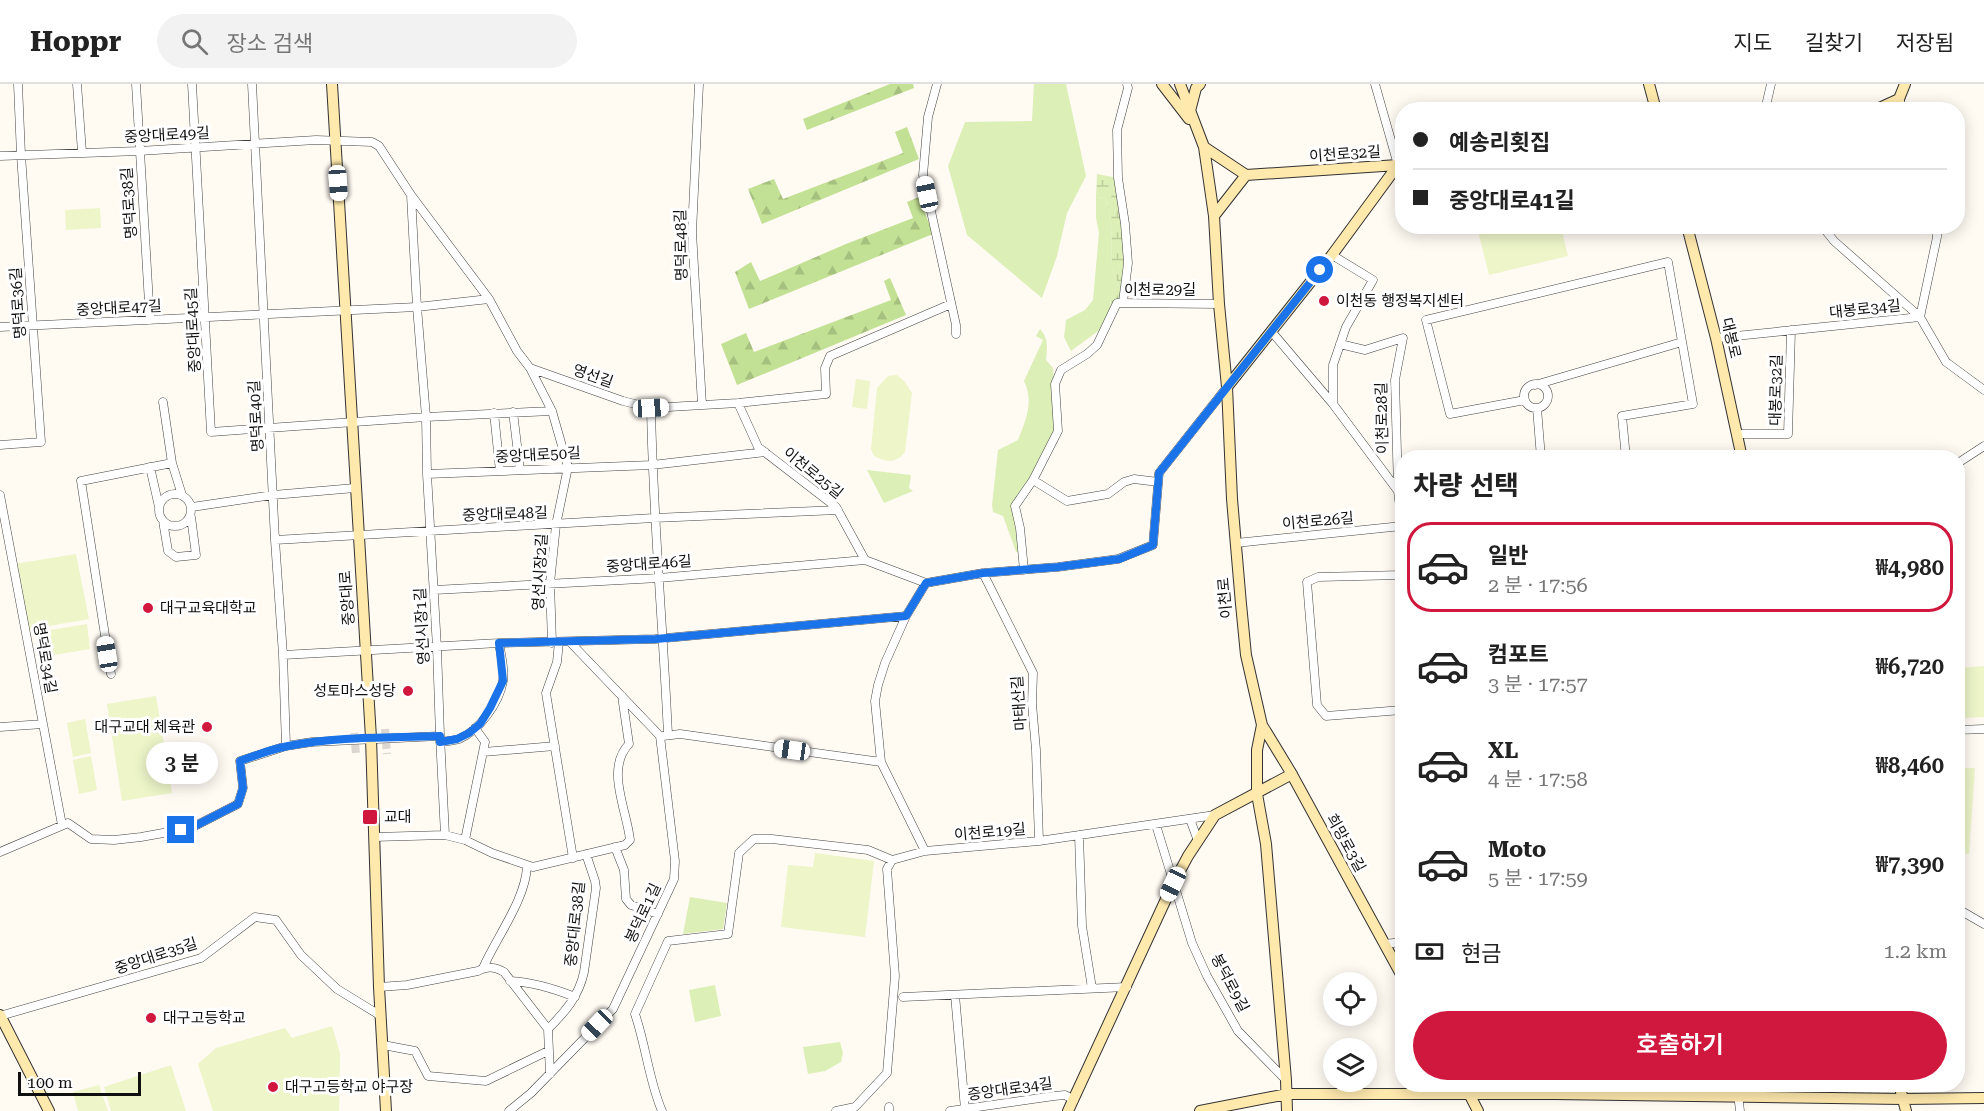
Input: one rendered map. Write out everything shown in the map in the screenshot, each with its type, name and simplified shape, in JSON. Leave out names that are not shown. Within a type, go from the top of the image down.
[{"type":"street","name":"명덕로36길","points":[[0,445],[41,442],[18,84]]},
{"type":"street","points":[[77,84],[82,152]]},
{"type":"street","name":"명덕로38길","points":[[136,84],[150,320]]},
{"type":"street","name":"중앙대로45길","points":[[192,84],[211,432],[426,417]]},
{"type":"street","name":"명덕로40길","points":[[252,84],[286,746]]},
{"type":"street","name":"중앙대로","points":[[332,84],[371,738],[379,987],[386,1111]]},
{"type":"street","name":"명덕로48길","points":[[699,84],[692,232],[702,405]]},
{"type":"street","points":[[937,84],[928,117],[923,175],[956,334]]},
{"type":"street","points":[[1123,302],[1128,263],[1118,177],[1117,130],[1128,88],[1127,84]]},
{"type":"street","points":[[1162,84],[1197,130]]},
{"type":"street","name":"이천로","points":[[1180,84],[1204,147],[1214,216],[1236,543],[1246,655],[1262,725],[1257,750],[1257,794],[1266,844],[1287,1111]]},
{"type":"street","points":[[1190,111],[1196,88],[1200,84]]},
{"type":"street","name":"이천로32길","points":[[1375,84],[1395,149]]},
{"type":"street","points":[[1649,84],[1654,102]]},
{"type":"street","points":[[1767,102],[1771,84]]},
{"type":"street","points":[[1901,102],[1905,84]]},
{"type":"street","name":"중앙대로49길","points":[[0,156],[139,151],[316,140],[372,142],[379,146],[411,195]]},
{"type":"street","points":[[1204,147],[1246,176],[1214,216]]},
{"type":"street","name":"이천로32길","points":[[1246,176],[1395,165]]},
{"type":"street","points":[[865,560],[926,583],[983,573],[1119,559],[1153,545],[1159,473],[1332,255],[1395,172]]},
{"type":"street","points":[[411,195],[489,299],[517,351],[530,368]]},
{"type":"street","name":"영선시장1길","points":[[411,195],[426,417],[446,834]]},
{"type":"street","name":"대봉로","points":[[1689,234],[1716,338],[1740,450]]},
{"type":"street","name":"대봉로34길","points":[[1828,234],[1920,317]]},
{"type":"street","points":[[1937,234],[1920,317],[1946,362],[1984,390]]},
{"type":"street","points":[[1332,255],[1373,280],[1346,327],[1333,365],[1333,404]]},
{"type":"street","points":[[1525,400],[1450,414],[1426,320],[1668,262],[1693,404],[1622,417],[1625,450]]},
{"type":"street","points":[[346,310],[417,307],[489,299]]},
{"type":"street","name":"이천로29길","points":[[1024,570],[1020,528],[1015,506],[1033,480],[1058,431],[1055,384],[1061,370],[1088,354],[1097,345],[1117,303],[1219,304]]},
{"type":"street","name":"영선길","points":[[530,368],[623,401],[651,408],[738,403],[826,394],[825,368],[830,356],[951,304]]},
{"type":"street","name":"중앙대로47길","points":[[0,327],[346,310]]},
{"type":"street","name":"대봉로34길","points":[[1716,338],[1920,317]]},
{"type":"street","name":"대봉로32길","points":[[1737,434],[1788,434],[1791,330]]},
{"type":"street","name":"이천로28길","points":[[1271,331],[1333,404],[1395,487]]},
{"type":"street","name":"이천로28길","points":[[1340,344],[1365,350],[1403,338],[1395,380],[1397,450]]},
{"type":"street","points":[[1535,385],[1542,386],[1548,395],[1546,403],[1537,408],[1530,406],[1525,400],[1526,392],[1535,385],[1682,342]]},
{"type":"street","name":"영선시장2길","points":[[530,368],[552,411],[568,467],[556,525],[550,583],[557,662],[546,693],[573,858]]},
{"type":"street","points":[[150,467],[168,551],[176,557],[196,555],[191,517],[192,507],[182,495],[172,463],[163,402]]},
{"type":"street","name":"이천로25길","points":[[738,403],[758,447],[836,507],[865,560]]},
{"type":"street","points":[[651,408],[654,518],[659,578]]},
{"type":"street","points":[[1537,408],[1540,450]]},
{"type":"street","points":[[426,417],[552,411]]},
{"type":"street","points":[[513,412],[520,470]]},
{"type":"street","points":[[494,413],[500,471]]},
{"type":"street","points":[[1965,457],[1984,446]]},
{"type":"street","name":"중앙대로50길","points":[[427,474],[652,465],[765,452]]},
{"type":"street","points":[[111,674],[81,481],[172,463]]},
{"type":"street","points":[[1033,480],[1067,501],[1108,494],[1134,479],[1158,482]]},
{"type":"street","points":[[192,507],[273,495],[355,488]]},
{"type":"street","name":"명덕로34길","points":[[0,495],[62,825]]},
{"type":"street","points":[[159,508],[160,503],[168,496],[182,495]]},
{"type":"street","name":"중앙대로48길","points":[[275,540],[654,518],[838,510]]},
{"type":"street","points":[[163,521],[172,527],[178,527],[191,517]]},
{"type":"street","name":"이천로26길","points":[[1236,543],[1395,526]]},
{"type":"street","name":"중앙대로46길","points":[[434,590],[659,578],[865,560]]},
{"type":"street","name":"마태산길","points":[[983,573],[1033,673],[1032,704],[1039,841]]},
{"type":"street","points":[[1395,575],[1318,577],[1307,582],[1317,705],[1326,716],[1395,711]]},
{"type":"street","name":"봉덕로1길","points":[[509,1111],[550,1074],[613,1009],[674,879],[675,861],[664,736],[663,638],[659,578]]},
{"type":"street","points":[[925,851],[881,762],[875,701],[878,685],[906,616],[926,583]]},
{"type":"street","points":[[283,655],[499,643],[663,638],[906,616]]},
{"type":"street","points":[[570,642],[664,736],[680,734],[881,762]]},
{"type":"street","points":[[0,852],[69,823],[90,838],[114,840],[191,828],[238,804],[243,788],[240,761],[286,746],[371,738],[457,739],[475,728],[490,708],[503,681],[499,643]]},
{"type":"street","points":[[374,837],[446,834],[527,866],[547,865],[626,845],[630,840],[620,795],[618,773],[622,751],[629,744],[622,696]]},
{"type":"street","points":[[0,727],[43,724]]},
{"type":"street","name":"희망로3길","points":[[1262,725],[1292,774],[1395,964]]},
{"type":"street","points":[[465,840],[485,742],[475,728]]},
{"type":"street","points":[[1965,730],[1984,729]]},
{"type":"street","points":[[483,752],[555,746]]},
{"type":"street","points":[[1068,1111],[1173,884],[1215,815],[1292,774]]},
{"type":"street","name":"이천로19길","points":[[892,860],[925,851],[1039,841],[1215,815]]},
{"type":"street","points":[[1190,819],[1198,841]]},
{"type":"street","points":[[1156,825],[1173,884]]},
{"type":"street","points":[[1079,835],[1082,926],[1092,988]]},
{"type":"street","points":[[662,1111],[656,1099],[635,1014],[668,941],[729,934],[739,853],[754,839],[868,850],[892,860],[887,869],[895,976],[887,1073],[855,1107],[836,1111]]},
{"type":"street","points":[[615,848],[624,870],[627,899],[631,905],[658,914]]},
{"type":"street","name":"중앙대로38길","points":[[548,1029],[575,997],[584,972],[596,888],[586,854]]},
{"type":"street","points":[[483,968],[521,895],[527,866]]},
{"type":"street","name":"봉덕로9길","points":[[1173,884],[1192,943],[1207,976],[1238,1031],[1286,1080]]},
{"type":"street","points":[[1965,913],[1984,924]]},
{"type":"street","name":"중앙대로35길","points":[[0,1016],[201,958],[255,917],[276,920],[301,955],[337,989],[381,1016]]},
{"type":"street","points":[[1384,944],[1395,943]]},
{"type":"street","points":[[379,987],[423,982],[483,968],[498,968],[504,972],[548,1029],[550,1074]]},
{"type":"street","points":[[510,981],[537,985],[575,997]]},
{"type":"street","points":[[903,997],[1127,987]]},
{"type":"street","points":[[955,995],[965,1109]]},
{"type":"street","points":[[0,1016],[49,1111]]},
{"type":"street","points":[[383,1045],[415,1051],[428,1076],[486,1081],[548,1051]]},
{"type":"street","points":[[1468,1092],[1478,1111]]},
{"type":"street","points":[[1200,1111],[1287,1094],[1470,1095],[1511,1092]]},
{"type":"street","points":[[1632,1092],[1903,1099],[1984,1098]]},
{"type":"street","points":[[1738,1092],[1740,1111]]},
{"type":"street","points":[[1901,1092],[1906,1111]]},
{"type":"street","name":"중앙대로34길","points":[[950,1111],[1065,1095],[1074,1100]]},
{"type":"green space","points":[[890,84],[913,84],[914,88],[807,130],[803,119]]},
{"type":"green space","points":[[1034,84],[1066,84],[1086,176],[1067,213],[1057,256],[1042,298],[967,235],[948,166],[965,122],[1032,121]]},
{"type":"green space","points":[[907,127],[919,159],[762,224],[748,189],[774,179],[783,199],[903,153],[895,132]]},
{"type":"green space","points":[[1097,174],[1118,178],[1128,263],[1123,302],[1117,303],[1111,320],[1111,298],[1118,283],[1112,270],[1111,219],[1106,198],[1096,197]]},
{"type":"green space","points":[[919,197],[933,234],[749,309],[735,272],[751,262],[760,281],[913,218],[907,202]]},
{"type":"green space","points":[[1096,197],[1106,198],[1111,219],[1112,270],[1118,283],[1111,298],[1109,323],[1071,351],[1064,337],[1066,320],[1085,310],[1093,300],[1099,233]]},
{"type":"green space","points":[[100,208],[101,228],[66,230],[65,210]]},
{"type":"green space","points":[[1479,234],[1563,234],[1568,256],[1489,275]]},
{"type":"green space","points":[[890,278],[906,315],[737,385],[721,344],[746,333],[754,352],[891,300],[884,281]]},
{"type":"green space","points":[[1040,329],[1046,340],[1046,360],[1053,368],[1058,431],[1015,506],[1022,552],[1016,552],[1003,516],[993,512],[992,505],[998,450],[1018,440],[1026,418],[1029,403],[1024,381],[1043,340],[1036,336]]},
{"type":"green space","points":[[897,375],[912,393],[905,452],[898,459],[887,461],[874,456],[871,449],[877,388],[888,376]]},
{"type":"green space","points":[[856,379],[870,381],[867,409],[852,407]]},
{"type":"green space","points":[[867,470],[911,475],[909,488],[913,491],[884,503]]},
{"type":"green space","points":[[76,554],[89,619],[26,630],[14,564]]},
{"type":"green space","points":[[87,624],[90,649],[42,657],[38,632]]},
{"type":"green space","points":[[1984,666],[1984,717],[1965,718],[1965,668]]},
{"type":"green space","points":[[156,696],[172,793],[122,801],[107,704]]},
{"type":"green space","points":[[85,719],[91,753],[73,757],[67,723]]},
{"type":"green space","points":[[91,756],[97,790],[79,794],[73,760]]},
{"type":"green space","points":[[1965,768],[1975,768],[1969,854],[1965,854]]},
{"type":"green space","points":[[815,853],[874,861],[865,937],[781,927],[788,865],[813,867]]},
{"type":"green space","points":[[690,897],[727,903],[723,929],[683,934]]},
{"type":"green space","points":[[715,985],[721,1016],[695,1022],[689,990]]},
{"type":"green space","name":"대구고등학교 야구장","points":[[332,1026],[340,1053],[339,1111],[213,1111],[198,1064],[216,1048],[285,1028],[292,1038]]},
{"type":"green space","points":[[840,1042],[843,1053],[841,1062],[825,1071],[808,1074],[803,1047]]},
{"type":"green space","points":[[171,1065],[186,1111],[111,1111],[104,1087]]},
{"type":"green space","points":[[99,1085],[108,1111],[78,1111],[73,1092]]},
{"type":"tunnel","points":[[385,729],[387,754]]},
{"type":"tunnel","points":[[354,733],[356,754]]},
{"type":"place","name":"이천동 행정복지센터","points":[[1324,301]]},
{"type":"place","name":"대구교육대학교","points":[[148,608]]},
{"type":"place","name":"성토마스성당","points":[[408,691]]},
{"type":"place","name":"대구교대 체육관","points":[[207,727]]},
{"type":"place","name":"교대","points":[[370,817]]},
{"type":"place","name":"대구고등학교","points":[[151,1018]]},
{"type":"place","name":"대구고등학교 야구장","points":[[273,1087]]},
{"type":"route","points":[[181,830],[191,828],[238,804],[243,788],[240,761],[253,756],[286,746],[312,742],[440,736],[440,742],[457,739],[469,733],[480,724],[499,693],[503,681],[499,643],[656,639],[906,616],[926,583],[983,573],[1119,559],[1153,545],[1159,473],[1320,270]]}]
